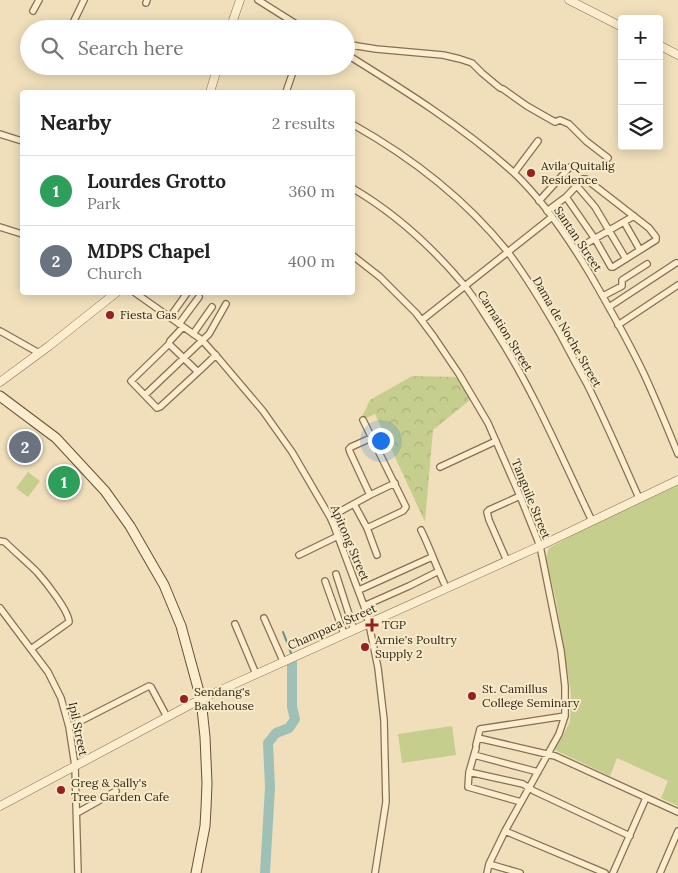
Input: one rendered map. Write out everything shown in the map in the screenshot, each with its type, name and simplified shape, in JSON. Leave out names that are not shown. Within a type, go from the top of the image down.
[{"type":"main road","points":[[0,396],[56,438],[106,491],[130,526],[164,585],[181,626],[201,699],[205,737],[207,798],[196,873]]},
{"type":"street","points":[[33,11],[39,0]]},
{"type":"street","points":[[74,20],[84,0]]},
{"type":"street","points":[[233,20],[240,0]]},
{"type":"street","points":[[258,0],[290,20]]},
{"type":"street","points":[[569,0],[618,24]]},
{"type":"street","points":[[355,46],[444,55],[472,63],[500,88],[527,106],[556,122],[560,120],[569,124],[586,141],[608,158]]},
{"type":"street","points":[[663,47],[678,55]]},
{"type":"street","name":"Santan Street","points":[[355,59],[436,111],[482,146],[514,173],[539,201],[575,250],[603,296],[644,374],[678,454]]},
{"type":"street","points":[[211,90],[215,75]]},
{"type":"street","points":[[289,90],[293,75]]},
{"type":"street","name":"Dama de Noche Street","points":[[355,126],[399,152],[427,174],[484,224],[508,252],[540,298],[587,385],[639,498]]},
{"type":"street","points":[[0,134],[20,140]]},
{"type":"street","points":[[514,173],[538,141]]},
{"type":"street","points":[[539,201],[570,167]]},
{"type":"street","points":[[547,211],[566,197],[583,179],[586,179],[649,228],[656,237],[656,240],[613,268],[566,197]]},
{"type":"street","points":[[577,186],[595,207],[626,259]]},
{"type":"street","name":"Carnation Street","points":[[355,190],[367,196],[418,236],[465,286],[518,368],[543,416],[592,521]]},
{"type":"street","points":[[575,250],[634,216]]},
{"type":"street","points":[[422,320],[552,217]]},
{"type":"street","points":[[624,222],[640,250]]},
{"type":"street","points":[[0,227],[20,233]]},
{"type":"street","name":"Tanguile Street","points":[[355,257],[380,277],[422,320],[468,388],[484,415],[496,441],[540,546],[561,651],[565,686],[565,716],[559,734],[536,771],[489,864],[487,873]]},
{"type":"street","points":[[609,308],[676,263]]},
{"type":"street","points":[[603,296],[622,286],[621,281],[623,279],[647,264]]},
{"type":"street","points":[[618,325],[678,285]]},
{"type":"street","points":[[0,382],[113,295]]},
{"type":"street","name":"Apitong Street","points":[[138,295],[202,340],[263,411],[292,452],[330,517],[338,536],[359,590],[369,624],[378,668],[384,720],[386,802],[375,873]]},
{"type":"street","points":[[170,317],[186,295]]},
{"type":"street","points":[[199,297],[169,344],[132,382],[158,408],[216,355]]},
{"type":"street","points":[[145,395],[209,334],[226,304]]},
{"type":"street","points":[[193,334],[212,307]]},
{"type":"street","points":[[0,331],[39,353]]},
{"type":"street","points":[[169,344],[198,372]]},
{"type":"street","points":[[363,420],[406,507],[406,509],[367,528]]},
{"type":"street","points":[[370,495],[349,449],[371,438]]},
{"type":"street","points":[[440,467],[496,441]]},
{"type":"street","name":"Champaca Street","points":[[0,806],[201,699],[540,546],[678,480]]},
{"type":"street","points":[[330,517],[395,483]]},
{"type":"street","points":[[507,561],[488,520],[487,512],[520,496]]},
{"type":"street","points":[[354,504],[367,528],[377,555]]},
{"type":"street","points":[[421,530],[444,583]]},
{"type":"street","points":[[299,555],[338,536]]},
{"type":"street","points":[[0,541],[4,542],[38,573],[69,616],[69,622],[31,649]]},
{"type":"street","points":[[359,590],[432,558]]},
{"type":"street","points":[[364,606],[439,571]]},
{"type":"street","points":[[336,574],[354,630]]},
{"type":"street","points":[[325,581],[344,634]]},
{"type":"street","name":"Ipil Street","points":[[0,608],[48,672],[61,698],[69,727],[75,766],[78,873]]},
{"type":"street","points":[[264,618],[283,662]]},
{"type":"street","points":[[235,624],[256,674]]},
{"type":"street","points":[[69,727],[149,686],[167,717]]},
{"type":"street","points":[[521,802],[468,787],[469,772],[480,729],[565,716]]},
{"type":"street","points":[[478,738],[548,754],[565,760],[678,812]]},
{"type":"street","points":[[474,755],[536,771]]},
{"type":"street","points":[[469,772],[523,784],[630,836]]},
{"type":"street","points":[[77,812],[116,791]]},
{"type":"street","points":[[613,873],[646,798]]},
{"type":"street","points":[[505,831],[605,873]]},
{"type":"street","points":[[660,873],[678,831]]},
{"type":"street","points":[[489,864],[520,873]]},
{"type":"green space","points":[[412,376],[457,377],[470,400],[433,430],[425,522],[375,414],[360,421],[370,400]]},
{"type":"green space","points":[[69,468],[78,476],[59,496],[50,488]]},
{"type":"green space","points":[[28,472],[40,481],[28,497],[16,488]]},
{"type":"green space","points":[[678,485],[678,806],[661,798],[668,781],[617,758],[610,776],[555,750],[570,722],[571,693],[556,601],[546,558],[549,548],[592,525]]},
{"type":"green space","points":[[452,726],[456,755],[402,763],[398,734]]},
{"type":"waterway","points":[[283,632],[291,653]]},
{"type":"waterway","points":[[265,873],[270,787],[268,743],[276,733],[289,728],[295,719],[292,707],[292,662]]},
{"type":"place","name":"Avila Quitalig Residence","points":[[531,173]]},
{"type":"place","name":"Fiesta Gas","points":[[110,315]]},
{"type":"place","name":"MDPS Chapel","points":[[25,447]]},
{"type":"place","name":"Lourdes Grotto","points":[[64,482]]},
{"type":"place","name":"TGP","points":[[372,625]]},
{"type":"place","name":"Arnie's Poultry Supply 2","points":[[365,647]]},
{"type":"place","name":"St. Camillus College Seminary","points":[[472,696]]},
{"type":"place","name":"Sendang's Bakehouse","points":[[184,699]]},
{"type":"place","name":"Greg & Sally's Tree Garden Cafe","points":[[61,790]]}]
